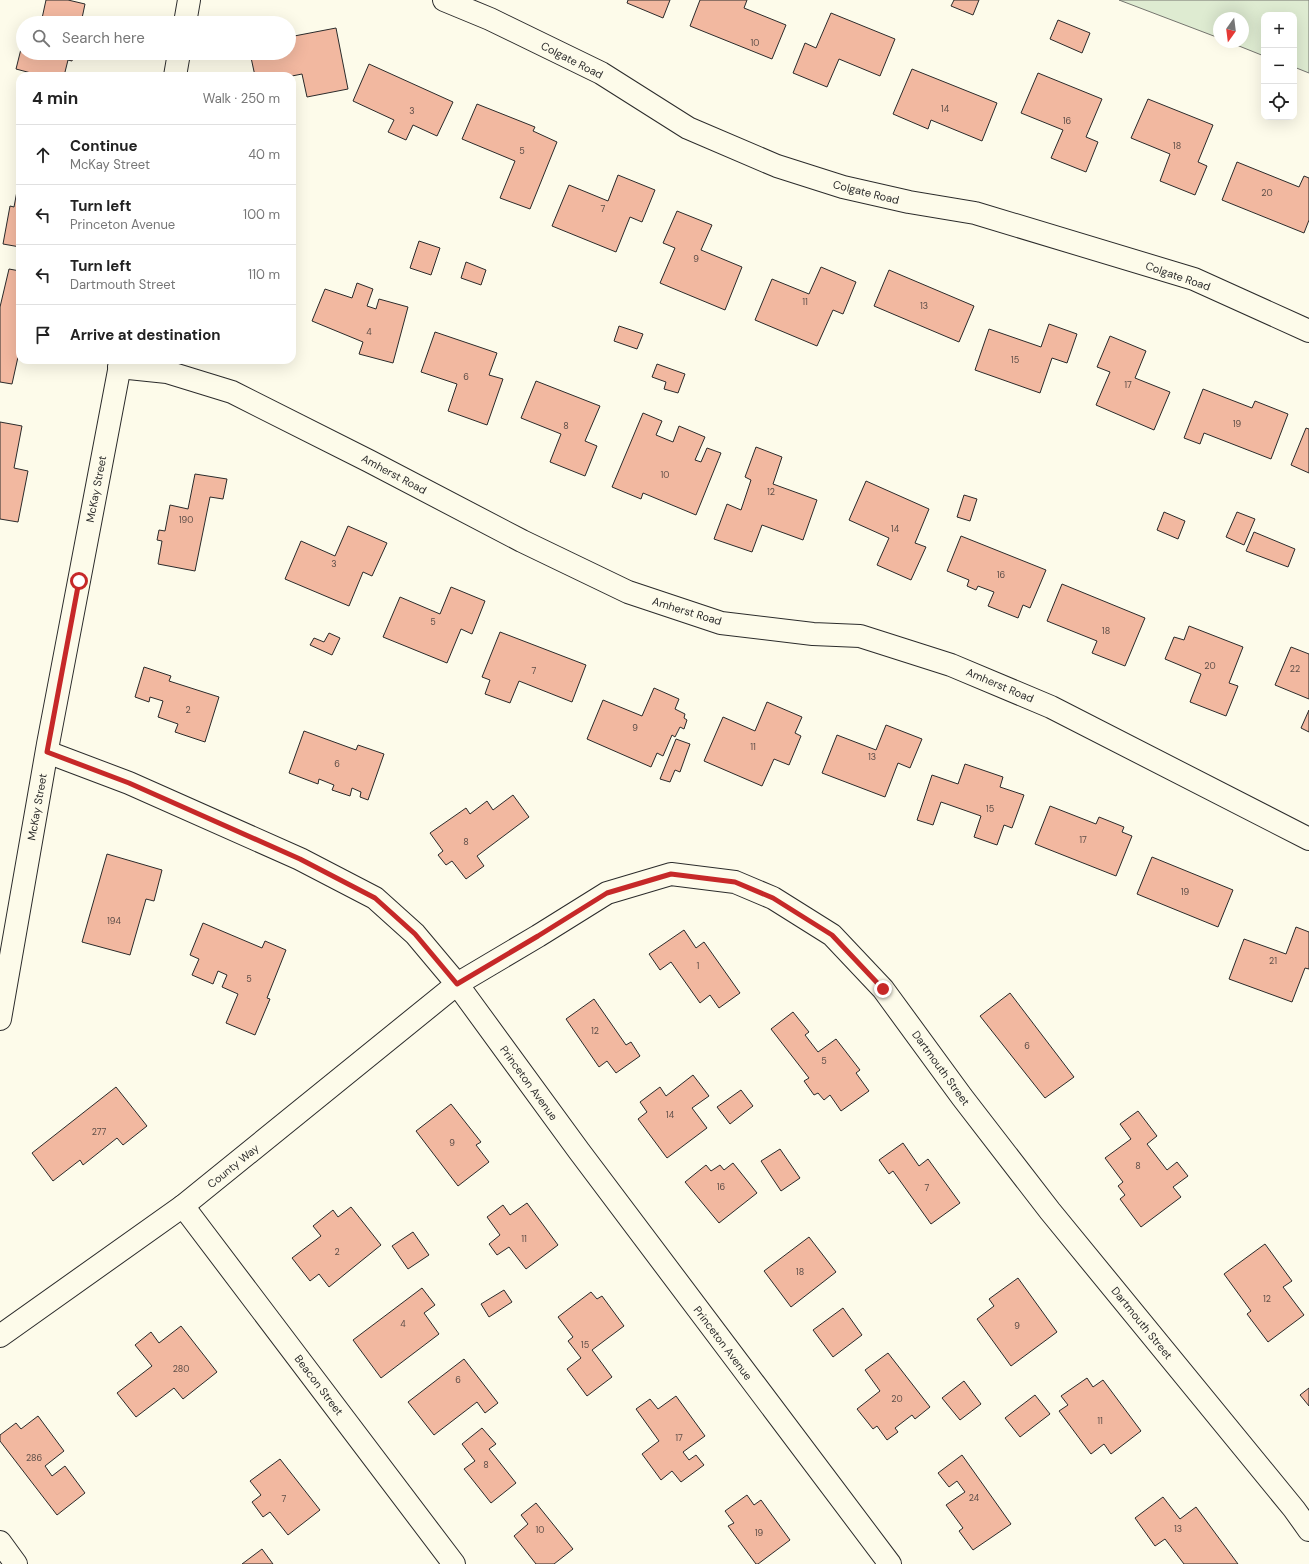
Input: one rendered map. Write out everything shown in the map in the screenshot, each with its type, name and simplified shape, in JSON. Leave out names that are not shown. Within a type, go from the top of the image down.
[{"type":"street","points":[[186,16],[189,0]]},
{"type":"street","name":"Colgate Road","points":[[444,0],[490,19],[601,73],[688,128],[777,166],[843,187],[909,202],[975,213],[1194,279],[1309,331]]},
{"type":"street","points":[[176,72],[178,60]]},
{"type":"street","name":"McKay Street","points":[[0,1019],[47,752],[120,364]]},
{"type":"street","name":"Amherst Road","points":[[125,364],[167,372],[232,392],[376,464],[522,542],[628,592],[721,622],[813,634],[860,636],[951,665],[1051,707],[1309,839]]},
{"type":"street","name":"Princeton Avenue","points":[[47,752],[129,783],[293,856],[375,898],[415,934],[457,984],[579,1151],[890,1564]]},
{"type":"street","name":"Dartmouth Street","points":[[457,984],[607,893],[671,874],[735,882],[773,898],[832,935],[883,989],[962,1097],[1050,1211],[1284,1497],[1309,1530]]},
{"type":"street","name":"County Way","points":[[0,1336],[183,1206],[457,984]]},
{"type":"street","name":"Beacon Street","points":[[183,1206],[454,1564]]},
{"type":"street","points":[[0,1542],[16,1564]]},
{"type":"green space","points":[[1119,0],[1309,0],[1309,73],[1297,68],[1297,12],[1261,12],[1261,55],[1244,48],[1249,48],[1249,12],[1213,12],[1213,36]]},
{"type":"building","points":[[46,0],[68,0],[85,4],[82,16],[43,16]]},
{"type":"building","points":[[628,0],[670,0],[663,18],[627,3]]},
{"type":"building","points":[[700,0],[747,0],[744,8],[786,25],[772,59],[690,26]]},
{"type":"building","points":[[954,0],[979,0],[973,15],[951,6]]},
{"type":"building","points":[[831,13],[895,39],[880,76],[839,59],[827,87],[793,73],[805,43],[816,48]]},
{"type":"building","points":[[1058,20],[1090,33],[1082,53],[1050,39]]},
{"type":"building","points":[[336,28],[348,89],[307,97],[302,74],[296,75],[296,72],[254,72],[252,60],[296,60],[296,36]]},
{"type":"building","points":[[18,60],[68,60],[65,72],[27,72],[16,69]]},
{"type":"building","points":[[369,64],[453,102],[437,136],[413,125],[406,140],[388,132],[394,120],[353,101]]},
{"type":"building","points":[[912,69],[997,103],[982,141],[931,120],[928,129],[893,114]]},
{"type":"building","points":[[1038,73],[1102,99],[1086,137],[1098,142],[1086,172],[1051,158],[1063,130],[1021,113]]},
{"type":"building","points":[[1148,99],[1213,125],[1198,162],[1207,166],[1195,195],[1160,181],[1170,154],[1131,138]]},
{"type":"building","points":[[477,104],[535,127],[533,131],[557,142],[530,209],[500,198],[515,161],[462,139]]},
{"type":"building","points":[[1237,162],[1299,187],[1304,176],[1309,178],[1309,220],[1304,233],[1222,200]]},
{"type":"building","points":[[618,175],[655,190],[642,222],[630,217],[616,252],[552,226],[569,185],[608,201]]},
{"type":"building","points":[[16,196],[16,246],[3,244],[10,206],[14,207]]},
{"type":"building","points":[[677,211],[712,225],[701,250],[742,267],[725,310],[660,283],[675,248],[663,243]]},
{"type":"building","points":[[419,241],[440,248],[431,275],[410,268]]},
{"type":"building","points":[[466,262],[486,270],[481,285],[461,278]]},
{"type":"building","points":[[821,267],[856,282],[843,314],[833,310],[817,346],[755,320],[772,279],[809,294]]},
{"type":"building","points":[[9,269],[16,270],[16,364],[12,384],[0,382],[0,307]]},
{"type":"building","points":[[889,270],[974,306],[959,342],[874,306]]},
{"type":"building","points":[[357,283],[373,289],[367,306],[376,309],[379,299],[408,307],[393,363],[359,354],[363,342],[312,321],[325,289],[352,298]]},
{"type":"building","points":[[1049,324],[1077,334],[1067,363],[1052,358],[1040,393],[975,370],[989,329],[1041,347]]},
{"type":"building","points":[[619,326],[643,334],[637,349],[614,341]]},
{"type":"building","points":[[435,332],[497,353],[489,375],[503,379],[487,425],[448,411],[457,384],[421,372]]},
{"type":"building","points":[[1110,336],[1146,351],[1135,378],[1170,392],[1154,430],[1096,405],[1110,372],[1097,367]]},
{"type":"building","points":[[657,364],[685,374],[678,393],[664,389],[666,382],[652,377]]},
{"type":"building","points":[[536,381],[600,406],[585,441],[597,446],[585,476],[550,462],[561,434],[521,418]]},
{"type":"building","points":[[1203,389],[1252,408],[1255,401],[1288,414],[1271,459],[1204,433],[1200,444],[1184,438]]},
{"type":"building","points":[[643,413],[662,421],[656,435],[673,442],[679,426],[705,437],[695,460],[701,462],[707,448],[721,453],[696,515],[643,493],[641,499],[612,487]]},
{"type":"building","points":[[0,422],[22,426],[14,468],[28,471],[18,522],[0,519]]},
{"type":"building","points":[[1306,428],[1309,429],[1309,473],[1291,465]]},
{"type":"building","points":[[756,447],[782,457],[773,484],[817,500],[803,540],[762,525],[752,552],[714,539],[727,504],[741,510],[751,480],[745,477]]},
{"type":"building","points":[[195,474],[227,479],[223,499],[210,497],[195,571],[158,564],[162,541],[157,540],[159,530],[165,531],[170,505],[188,509]]},
{"type":"building","points":[[866,481],[929,509],[915,543],[926,547],[911,580],[877,565],[889,538],[849,520]]},
{"type":"building","points":[[964,495],[977,499],[970,521],[957,517]]},
{"type":"building","points":[[1164,512],[1185,521],[1178,539],[1157,530]]},
{"type":"building","points":[[1237,512],[1255,519],[1244,545],[1226,537]]},
{"type":"building","points":[[348,526],[387,543],[372,576],[363,572],[349,606],[285,579],[301,541],[335,556]]},
{"type":"building","points":[[1254,532],[1295,549],[1288,567],[1246,551]]},
{"type":"building","points":[[961,536],[1046,570],[1030,608],[1023,605],[1018,618],[988,606],[994,592],[978,586],[976,590],[967,586],[969,580],[947,571]]},
{"type":"building","points":[[1062,584],[1145,618],[1125,666],[1092,653],[1097,641],[1047,621]]},
{"type":"building","points":[[451,587],[485,601],[472,634],[461,629],[447,663],[383,637],[400,597],[440,614]]},
{"type":"building","points":[[1189,626],[1243,647],[1229,683],[1238,686],[1226,716],[1190,702],[1201,674],[1165,659],[1174,637],[1184,640]]},
{"type":"building","points":[[500,632],[586,665],[572,702],[519,681],[510,703],[485,694],[490,680],[482,677]]},
{"type":"building","points":[[329,633],[340,638],[332,655],[310,645],[314,638],[324,642]]},
{"type":"building","points":[[1291,647],[1309,654],[1309,699],[1275,685]]},
{"type":"building","points":[[144,667],[171,676],[169,681],[219,697],[205,742],[175,732],[178,724],[158,717],[163,701],[150,697],[149,702],[135,697]]},
{"type":"building","points":[[654,688],[679,699],[675,709],[685,714],[684,718],[687,720],[684,729],[680,727],[675,737],[672,735],[663,756],[657,753],[651,767],[587,739],[603,700],[642,716]]},
{"type":"building","points":[[767,702],[802,717],[795,733],[801,736],[789,765],[774,759],[762,786],[704,761],[723,717],[755,731]]},
{"type":"building","points":[[1309,710],[1309,732],[1301,728]]},
{"type":"building","points":[[886,725],[922,739],[910,768],[898,763],[885,797],[822,773],[837,735],[876,750]]},
{"type":"building","points":[[304,731],[356,750],[358,745],[384,754],[368,800],[360,797],[361,792],[352,788],[350,796],[332,790],[334,785],[319,779],[318,784],[289,773]]},
{"type":"building","points":[[676,739],[690,744],[680,772],[675,770],[670,782],[660,779]]},
{"type":"building","points":[[965,764],[1003,777],[1000,787],[1024,795],[1012,828],[1004,825],[997,845],[974,837],[981,816],[941,802],[933,825],[917,820],[932,775],[958,784]]},
{"type":"building","points":[[513,795],[529,817],[477,856],[484,866],[466,879],[452,861],[446,865],[438,855],[443,851],[430,833],[466,808],[470,814],[487,801],[493,810]]},
{"type":"building","points":[[1050,806],[1096,824],[1099,817],[1124,827],[1122,832],[1132,836],[1116,876],[1035,844]]},
{"type":"building","points":[[107,854],[162,870],[154,901],[146,899],[130,955],[82,942]]},
{"type":"building","points":[[1152,857],[1233,890],[1218,927],[1137,894]]},
{"type":"building","points":[[203,923],[262,948],[265,941],[286,950],[267,998],[270,999],[255,1035],[226,1023],[238,994],[222,987],[227,975],[218,971],[213,984],[192,975],[199,959],[190,955]]},
{"type":"building","points":[[1296,927],[1309,932],[1309,969],[1305,968],[1292,1002],[1229,979],[1244,939],[1286,954]]},
{"type":"building","points":[[684,930],[696,948],[704,942],[740,993],[719,1008],[710,995],[700,1003],[671,962],[660,970],[649,954]]},
{"type":"building","points":[[1010,993],[1074,1077],[1045,1098],[980,1016]]},
{"type":"building","points":[[594,999],[626,1045],[631,1042],[640,1056],[616,1073],[607,1061],[599,1067],[566,1019]]},
{"type":"building","points":[[793,1012],[809,1032],[805,1035],[818,1052],[836,1039],[860,1070],[856,1073],[869,1091],[841,1111],[830,1095],[824,1100],[818,1093],[814,1095],[804,1081],[809,1078],[771,1029]]},
{"type":"building","points":[[693,1075],[709,1096],[692,1108],[707,1128],[667,1158],[638,1119],[647,1112],[640,1102],[660,1087],[666,1096]]},
{"type":"building","points":[[116,1087],[147,1126],[123,1145],[117,1138],[83,1165],[80,1160],[53,1181],[32,1153]]},
{"type":"building","points":[[741,1090],[753,1106],[730,1124],[717,1107]]},
{"type":"building","points":[[451,1104],[481,1142],[476,1145],[489,1162],[458,1186],[416,1131]]},
{"type":"building","points":[[1138,1111],[1157,1136],[1147,1144],[1167,1170],[1177,1162],[1188,1176],[1173,1187],[1181,1197],[1141,1227],[1120,1199],[1125,1195],[1118,1186],[1123,1182],[1105,1158],[1131,1139],[1120,1124]]},
{"type":"building","points":[[903,1143],[919,1166],[928,1159],[960,1203],[931,1224],[893,1171],[889,1174],[879,1160]]},
{"type":"building","points":[[780,1149],[800,1178],[781,1191],[761,1161]]},
{"type":"building","points":[[733,1163],[757,1193],[719,1223],[685,1182],[706,1165],[711,1171],[720,1165],[724,1170]]},
{"type":"building","points":[[527,1203],[558,1245],[526,1269],[509,1247],[497,1255],[489,1244],[500,1235],[487,1217],[503,1205],[510,1215]]},
{"type":"building","points":[[351,1207],[381,1245],[329,1287],[319,1274],[310,1281],[292,1258],[321,1236],[313,1226],[333,1210],[338,1217]]},
{"type":"building","points":[[413,1232],[429,1255],[408,1269],[392,1246]]},
{"type":"building","points":[[809,1237],[836,1272],[791,1307],[764,1271]]},
{"type":"building","points":[[1265,1244],[1292,1281],[1283,1287],[1304,1315],[1268,1342],[1247,1314],[1251,1311],[1224,1274]]},
{"type":"building","points":[[1018,1278],[1057,1332],[1011,1366],[977,1319],[994,1306],[989,1299]]},
{"type":"building","points":[[422,1288],[435,1305],[424,1313],[439,1334],[381,1378],[353,1340]]},
{"type":"building","points":[[504,1290],[512,1302],[489,1317],[481,1304]]},
{"type":"building","points":[[591,1292],[597,1299],[602,1296],[624,1326],[592,1350],[612,1377],[587,1396],[567,1369],[581,1358],[568,1341],[573,1337],[558,1317]]},
{"type":"building","points":[[843,1308],[862,1335],[833,1357],[813,1330]]},
{"type":"building","points":[[181,1326],[217,1372],[183,1399],[174,1388],[136,1417],[117,1393],[152,1366],[135,1345],[151,1332],[159,1343]]},
{"type":"building","points":[[888,1353],[930,1407],[915,1419],[912,1415],[895,1428],[898,1432],[887,1440],[877,1426],[873,1429],[857,1409],[880,1391],[865,1370]]},
{"type":"building","points":[[464,1359],[498,1403],[485,1413],[477,1402],[434,1435],[408,1402]]},
{"type":"building","points":[[1087,1378],[1093,1387],[1103,1380],[1141,1431],[1111,1454],[1104,1444],[1091,1454],[1059,1411],[1068,1405],[1061,1396]]},
{"type":"building","points":[[964,1381],[981,1404],[960,1420],[942,1398]]},
{"type":"building","points":[[1309,1388],[1309,1406],[1300,1395]]},
{"type":"building","points":[[1035,1395],[1050,1414],[1020,1437],[1005,1418]]},
{"type":"building","points":[[676,1396],[705,1436],[683,1452],[689,1460],[696,1455],[704,1465],[681,1482],[672,1471],[661,1480],[642,1454],[659,1441],[636,1409],[650,1399],[658,1409]]},
{"type":"building","points":[[38,1416],[64,1451],[45,1466],[52,1476],[65,1466],[85,1493],[57,1515],[0,1441],[0,1435],[16,1423],[21,1429]]},
{"type":"building","points":[[482,1428],[496,1444],[489,1449],[516,1483],[491,1503],[464,1469],[475,1461],[462,1444]]},
{"type":"building","points":[[962,1455],[1011,1524],[973,1550],[959,1531],[963,1528],[946,1505],[965,1492],[957,1481],[949,1487],[938,1473]]},
{"type":"building","points":[[280,1459],[320,1510],[288,1535],[270,1512],[263,1517],[252,1502],[261,1495],[250,1481]]},
{"type":"building","points":[[747,1495],[754,1505],[761,1500],[790,1540],[758,1564],[756,1564],[728,1526],[734,1523],[725,1511]]},
{"type":"building","points":[[1163,1497],[1180,1519],[1196,1507],[1238,1564],[1184,1564],[1165,1539],[1155,1546],[1135,1518]]},
{"type":"building","points":[[536,1503],[573,1549],[554,1564],[536,1564],[514,1536],[528,1524],[521,1515]]},
{"type":"building","points":[[262,1549],[273,1564],[242,1564]]},
{"type":"route","points":[[79,581],[47,752],[129,783],[300,859],[375,898],[415,934],[457,984],[607,893],[671,874],[735,882],[773,898],[832,935],[883,989]]}]
